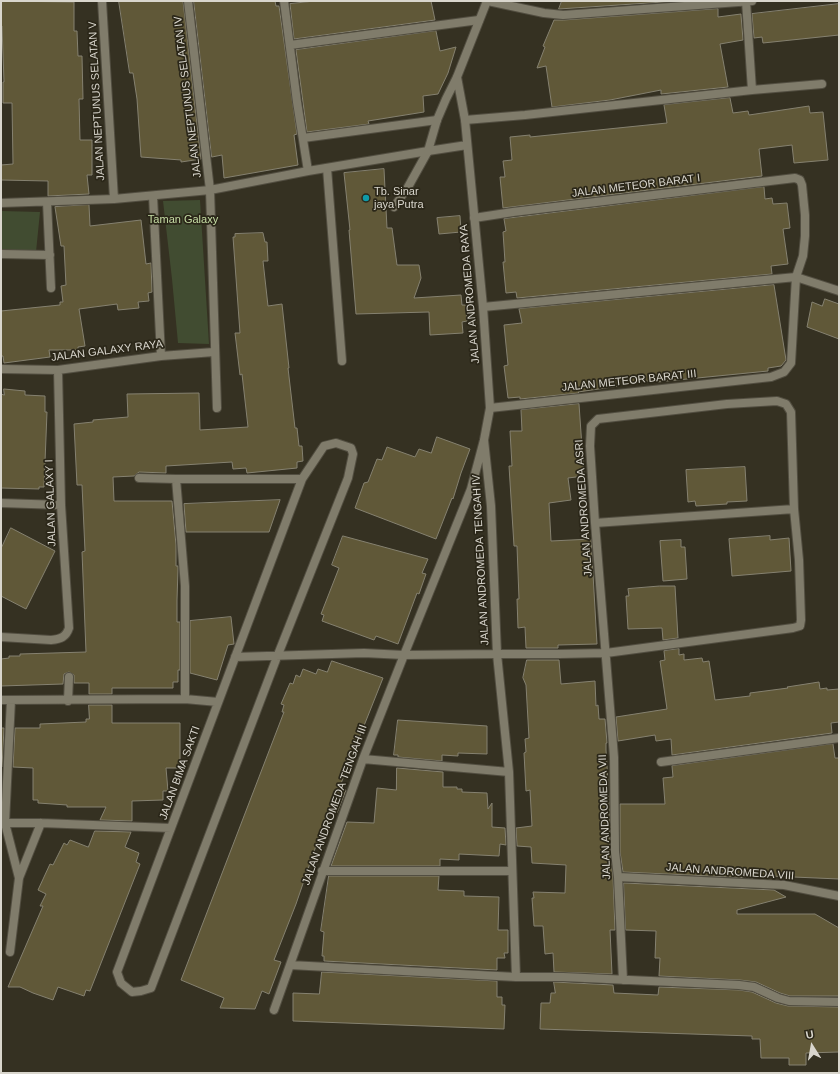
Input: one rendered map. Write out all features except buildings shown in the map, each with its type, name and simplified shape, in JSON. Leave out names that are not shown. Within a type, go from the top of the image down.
[{"type":"street","name":"JALAN NEPTUNUS SELATAN V","points":[[102,1],[114,199]]},
{"type":"street","name":"JALAN NEPTUNUS SELATAN IV","points":[[188,1],[210,190]]},
{"type":"street","points":[[284,1],[308,171]]},
{"type":"street","points":[[394,207],[408,187],[428,150],[437,120],[457,77],[487,1],[544,13],[563,15],[748,1],[752,90]]},
{"type":"street","points":[[290,45],[479,20]]},
{"type":"street","name":"JALAN ANDROMEDA RAYA","points":[[457,77],[465,120],[483,307],[490,408],[484,440]]},
{"type":"street","points":[[465,120],[822,84]]},
{"type":"street","points":[[303,138],[437,120]]},
{"type":"street","points":[[1,203],[114,199],[210,190],[308,171],[428,150],[467,145]]},
{"type":"street","points":[[327,168],[342,361]]},
{"type":"street","name":"JALAN METEOR BARAT I","points":[[474,218],[791,179],[800,180],[803,194],[805,236],[803,256],[796,277]]},
{"type":"street","points":[[210,190],[214,352],[217,408]]},
{"type":"street","points":[[153,196],[161,356]]},
{"type":"street","points":[[47,202],[51,288]]},
{"type":"street","points":[[1,254],[50,255]]},
{"type":"street","points":[[483,307],[796,277],[839,291]]},
{"type":"street","name":"JALAN METEOR BARAT III","points":[[490,408],[771,377],[784,372],[791,363],[796,277]]},
{"type":"street","name":"JALAN GALAXY RAYA","points":[[1,369],[58,370],[161,356],[214,352]]},
{"type":"street","name":"JALAN GALAXY I","points":[[1,636],[51,640],[59,639],[66,635],[69,628],[61,505],[58,370]]},
{"type":"street","name":"JALAN ANDROMEDA ASRI","points":[[606,653],[595,523],[590,435],[591,426],[598,419],[727,404],[777,401],[786,404],[791,412],[794,509]]},
{"type":"street","name":"JALAN ANDROMEDA TENGAH IV","points":[[484,440],[491,506],[497,654],[509,772],[516,977]]},
{"type":"street","name":"JALAN ANDROMEDA TENGAH III","points":[[274,1010],[322,871],[363,759],[472,489],[484,440]]},
{"type":"street","name":"JALAN BIMA SAKTI","points":[[336,443],[350,448],[354,454],[348,478],[278,657],[151,988],[132,992],[121,983],[117,972],[302,479],[324,446],[336,443]]},
{"type":"street","points":[[139,478],[302,479]]},
{"type":"street","points":[[176,479],[185,586],[185,700]]},
{"type":"street","points":[[1,503],[61,505]]},
{"type":"street","points":[[235,657],[278,657],[364,653],[404,655],[606,653],[800,626],[799,560],[794,509],[595,523]]},
{"type":"street","name":"JALAN ANDROMEDA VII","points":[[606,653],[614,757],[616,852],[623,980]]},
{"type":"street","points":[[68,677],[68,701]]},
{"type":"street","points":[[1,700],[185,700],[218,702]]},
{"type":"street","points":[[11,700],[3,823],[19,878]]},
{"type":"street","points":[[661,762],[839,738]]},
{"type":"street","points":[[363,759],[509,772]]},
{"type":"street","points":[[10,952],[19,878],[41,822]]},
{"type":"street","points":[[3,823],[41,822],[171,828]]},
{"type":"street","points":[[322,871],[512,871]]},
{"type":"street","name":"JALAN ANDROMEDA VIII","points":[[618,877],[784,885],[839,896]]},
{"type":"street","points":[[290,964],[516,977],[739,985],[754,987],[778,998],[789,1001],[839,1002]]},
{"type":"green space","name":"Taman Galaxy","points":[[200,200],[209,344],[178,343],[163,201]]},
{"type":"green space","points":[[1,211],[40,212],[36,252],[1,249]]},
{"type":"place","name":"Tb. Sinar jaya Putra","points":[[366,198]]}]
